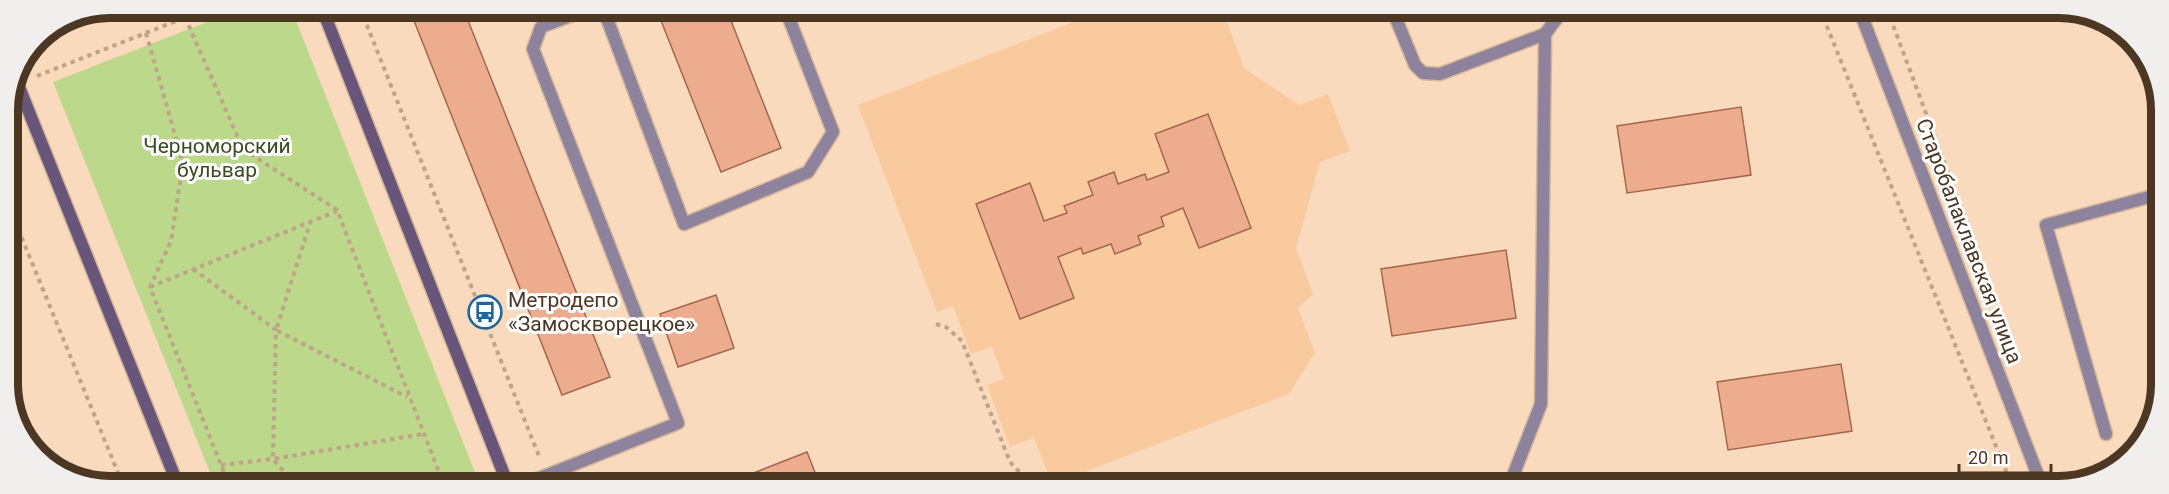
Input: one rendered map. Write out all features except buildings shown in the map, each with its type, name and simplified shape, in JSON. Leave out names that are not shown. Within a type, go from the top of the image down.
[{"type":"street","points":[[325,18],[504,476]]},
{"type":"street","points":[[542,476],[678,423],[533,49],[541,27],[565,18]]},
{"type":"street","points":[[607,18],[684,224],[808,172],[833,132],[789,18]]},
{"type":"street","points":[[1396,18],[1415,65],[1423,73],[1440,74],[1545,34],[1557,18]]},
{"type":"street","name":"Старобалаклавская улица","points":[[1862,18],[2038,476]]},
{"type":"street","points":[[1513,476],[1541,404],[1545,34]]},
{"type":"street","points":[[20,89],[174,476]]},
{"type":"street","points":[[2106,434],[2046,225],[2151,196]]},
{"type":"path","points":[[23,81],[183,18]]},
{"type":"path","points":[[185,18],[243,148],[337,210],[440,476]]},
{"type":"path","points":[[364,18],[546,474]]},
{"type":"path","points":[[1824,18],[2008,476]]},
{"type":"path","points":[[1890,18],[1983,264]]},
{"type":"path","points":[[146,33],[183,163],[171,241],[150,287],[225,476]]},
{"type":"path","points":[[150,287],[337,210]]},
{"type":"path","points":[[288,476],[273,459],[276,330],[311,220]]},
{"type":"path","points":[[18,228],[119,476]]},
{"type":"path","points":[[193,269],[276,330],[409,398]]},
{"type":"path","points":[[936,324],[946,327],[962,341],[1010,462],[1023,476]]},
{"type":"path","points":[[221,465],[273,459],[423,434]]},
{"type":"shaded area","points":[[1084,18],[1225,18],[1244,68],[1299,105],[1328,94],[1350,151],[1320,162],[1296,248],[1313,294],[1298,308],[1315,353],[1289,394],[1073,476],[1049,476],[1034,438],[1010,447],[987,385],[1004,379],[992,347],[971,354],[953,306],[937,312],[858,105]]},
{"type":"green space","name":"Черноморский бульвар","points":[[217,18],[295,18],[476,476],[211,476],[53,82]]},
{"type":"place","name":"Метродепо «Замоскворецкое»","points":[[485,312]]}]
